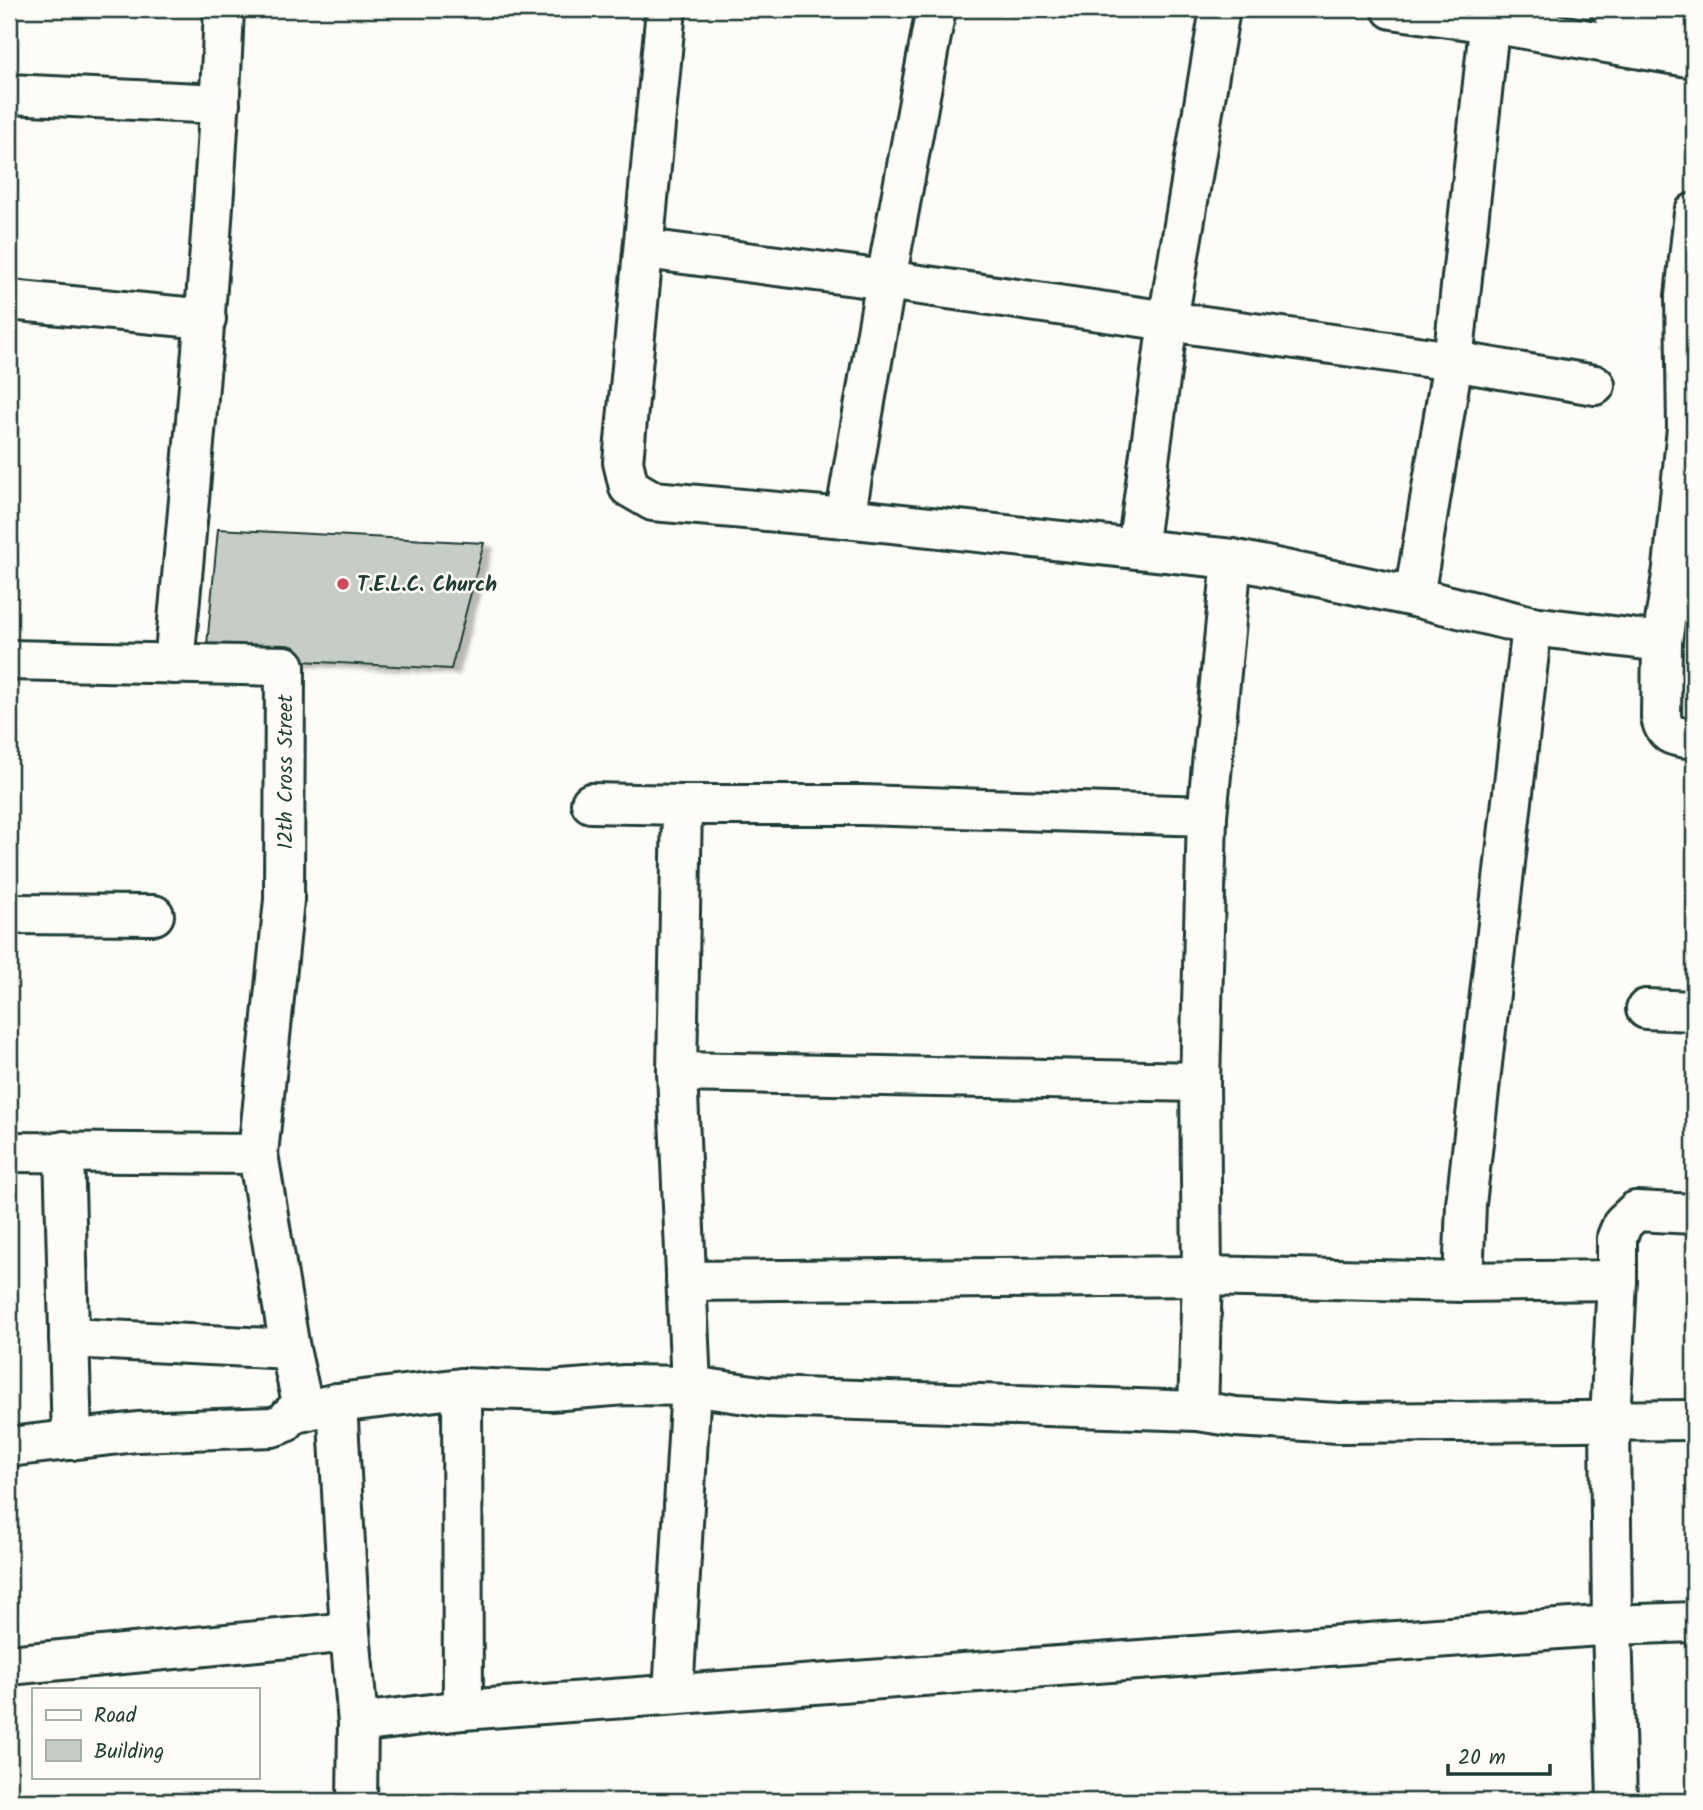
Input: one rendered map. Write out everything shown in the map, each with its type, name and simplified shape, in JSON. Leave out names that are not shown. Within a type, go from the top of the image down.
[{"type":"main road","points":[[174,664],[206,319],[224,9]]},
{"type":"main road","points":[[666,9],[623,462],[629,487],[653,500],[1233,559],[1414,597],[1532,626],[1662,642]]},
{"type":"main road","points":[[845,519],[936,9]]},
{"type":"main road","points":[[1136,549],[1168,321],[1220,9]]},
{"type":"main road","points":[[1392,9],[1491,16],[1694,58]]},
{"type":"main road","points":[[1611,9],[1694,21]]},
{"type":"main road","points":[[1414,597],[1453,361],[1491,16]]},
{"type":"main road","points":[[9,94],[220,104]]},
{"type":"main road","points":[[1694,213],[1691,266],[1685,296],[1688,477],[1662,642],[1661,717],[1663,728],[1670,735],[1694,739]]},
{"type":"main road","points":[[645,249],[886,280],[1453,361],[1595,385]]},
{"type":"main road","points":[[9,300],[206,319]]},
{"type":"main road","points":[[1198,1411],[1202,1276],[1200,1082],[1207,816],[1233,559]]},
{"type":"main road","points":[[1462,1282],[1466,1204],[1532,626]]},
{"type":"main road","name":"12th Cross Street","points":[[9,660],[285,666],[284,900],[258,1154]]},
{"type":"main road","points":[[591,803],[863,805],[1207,816]]},
{"type":"main road","points":[[673,1694],[691,1386],[677,1072],[682,805]]},
{"type":"main road","points":[[9,914],[154,915]]},
{"type":"main road","points":[[1646,1009],[1694,1011]]},
{"type":"main road","points":[[677,1072],[1200,1082]]},
{"type":"main road","points":[[9,1152],[258,1154],[290,1349],[320,1407],[350,1632],[358,1723],[357,1801]]},
{"type":"main road","points":[[64,1152],[72,1440]]},
{"type":"main road","points":[[1617,1801],[1610,1420],[1617,1280],[1616,1237],[1623,1223],[1636,1211],[1694,1214]]},
{"type":"main road","points":[[686,1281],[1202,1276],[1462,1282],[1617,1280]]},
{"type":"main road","points":[[69,1338],[290,1349]]},
{"type":"main road","points":[[9,1447],[137,1433],[272,1427],[284,1423],[292,1414],[320,1407],[462,1388],[550,1391],[625,1385],[691,1386],[767,1397],[1198,1411],[1236,1417],[1338,1423],[1694,1420]]},
{"type":"main road","points":[[462,1388],[463,1710]]},
{"type":"main road","points":[[358,1723],[463,1710],[673,1694],[1612,1625],[1694,1622]]},
{"type":"main road","points":[[9,1665],[350,1632]]},
{"type":"building","name":"T.E.L.C. Church","points":[[218,529],[484,543],[451,669],[206,656]]},
{"type":"place","name":"T.E.L.C. Church","points":[[343,584]]}]
